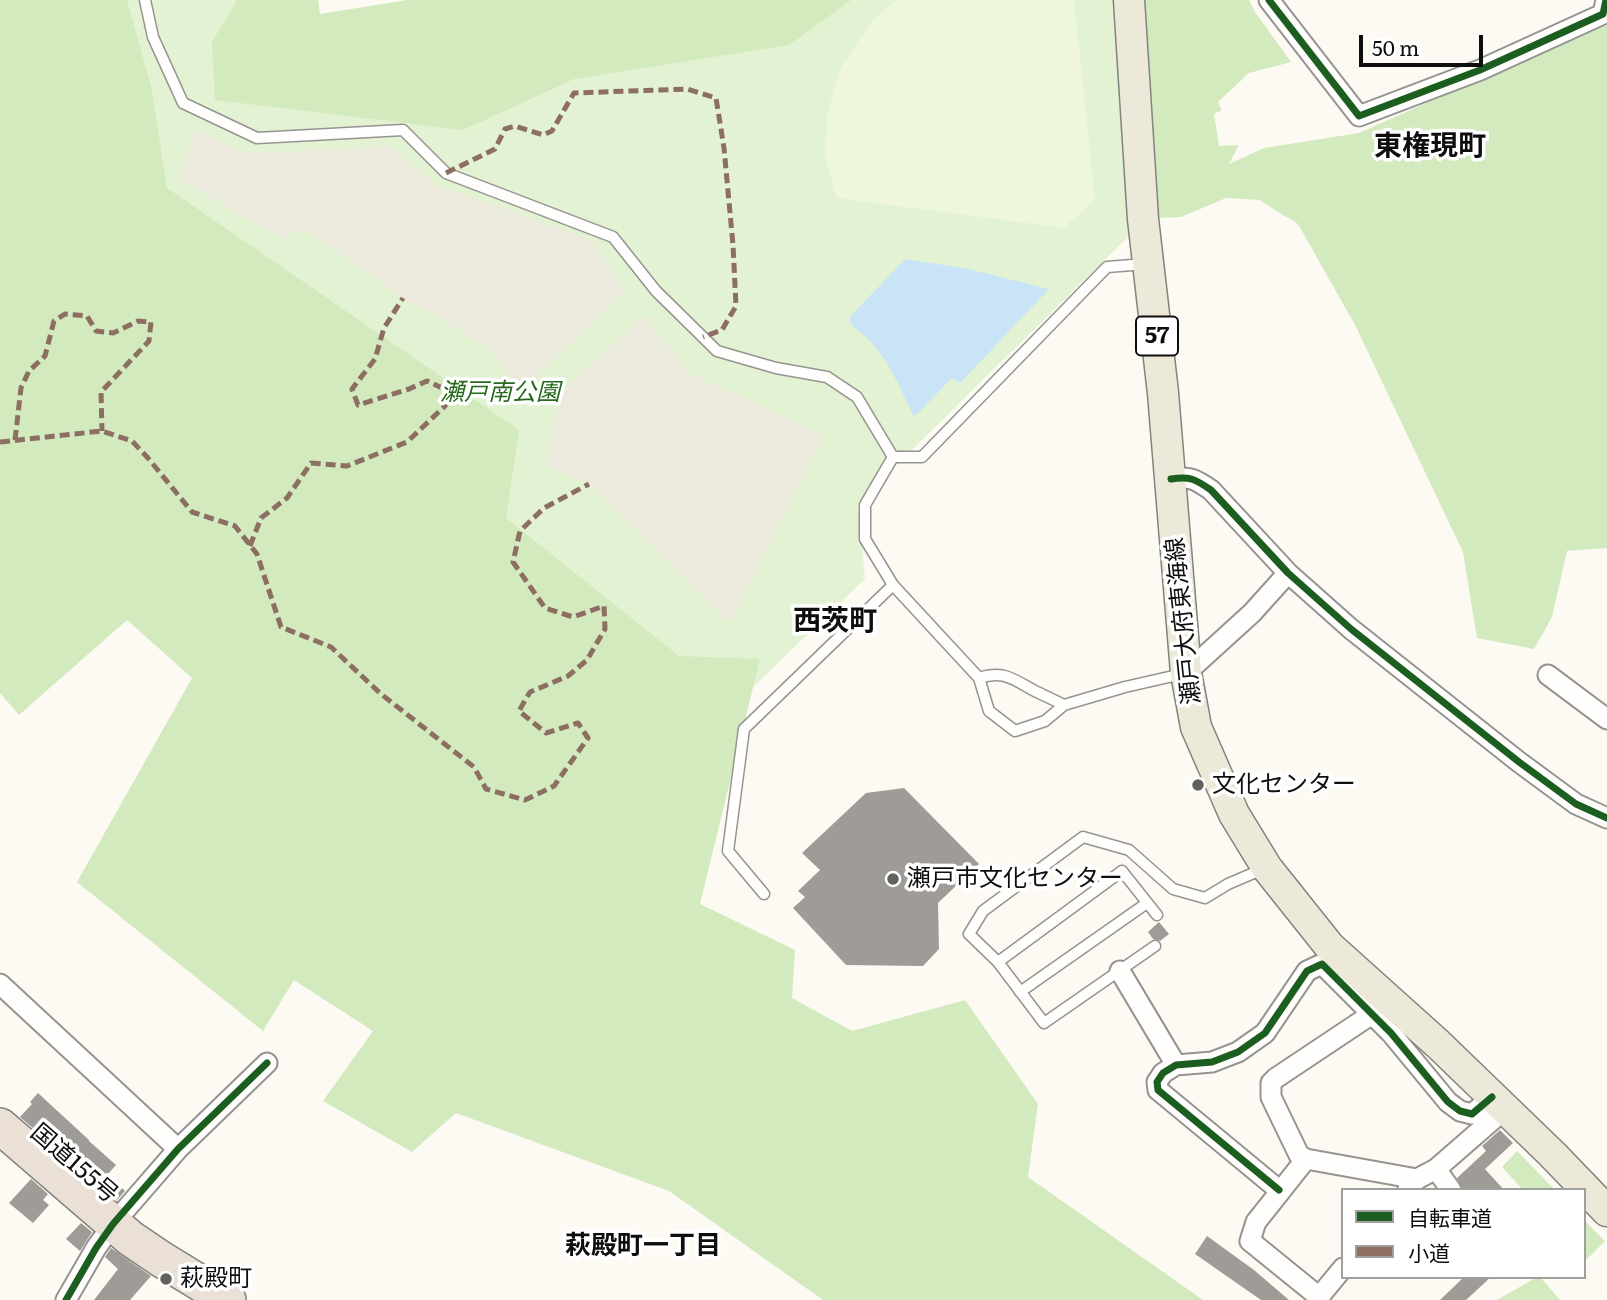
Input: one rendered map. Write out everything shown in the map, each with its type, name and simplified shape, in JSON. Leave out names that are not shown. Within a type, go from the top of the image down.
[{"type":"highway","name":"国道155号","points":[[0,1126],[113,1224],[161,1259],[228,1300]]},
{"type":"main road","name":"瀬戸大府東海線","points":[[1129,0],[1143,219],[1163,393],[1186,673],[1196,727],[1234,814],[1267,868],[1330,947],[1437,1044],[1584,1188]]},
{"type":"main road","name":"瀬戸大府東海線","points":[[1586,1190],[1607,1211]]},
{"type":"street","points":[[1269,0],[1359,116],[1480,70],[1603,14],[1606,0]]},
{"type":"street","points":[[1171,479],[1185,477],[1197,480],[1211,489],[1288,573],[1351,628],[1519,762],[1576,804],[1607,818]]},
{"type":"street","points":[[1186,673],[1252,613],[1288,573]]},
{"type":"street","points":[[1548,675],[1603,709]]},
{"type":"street","points":[[1279,1190],[1158,1090],[1157,1082],[1163,1073],[1176,1065],[1212,1062],[1238,1052],[1265,1032],[1307,971],[1322,964],[1391,1033],[1448,1102],[1460,1111],[1472,1114],[1499,1103]]},
{"type":"street","points":[[1120,971],[1176,1065]]},
{"type":"street","points":[[1,987],[178,1149]]},
{"type":"street","points":[[1372,1014],[1271,1083],[1271,1097],[1300,1155],[1306,1159],[1412,1184],[1436,1169],[1499,1103]]},
{"type":"street","points":[[66,1300],[113,1224],[178,1149],[267,1063]]},
{"type":"street","points":[[1306,1159],[1256,1222],[1250,1241],[1320,1299],[1341,1271]]},
{"type":"street","points":[[1436,1169],[1450,1188]]},
{"type":"lane","points":[[145,0],[153,37],[183,103],[257,138],[403,130],[446,173],[613,237],[656,291],[717,351],[776,368],[827,377],[857,397],[893,457]]},
{"type":"lane","points":[[893,457],[922,457],[1107,267],[1148,264]]},
{"type":"lane","points":[[893,457],[865,505],[864,539],[893,585],[979,678],[989,711],[1015,731],[1045,721],[1064,705],[1186,673]]},
{"type":"lane","points":[[764,894],[728,851],[744,729],[893,585]]},
{"type":"lane","points":[[979,678],[991,674],[1010,677],[1064,705]]},
{"type":"lane","points":[[1155,946],[1044,1023],[998,962],[969,934],[983,911],[1083,837],[1129,849],[1173,889],[1205,898],[1228,884],[1267,868]]},
{"type":"lane","points":[[998,962],[1122,871],[1157,915]]},
{"type":"lane","points":[[1020,992],[1147,902]]},
{"type":"green space","name":"瀬戸南公園","points":[[0,0],[298,0],[303,30],[738,0],[1115,0],[1131,234],[858,503],[865,579],[550,877]]},
{"type":"green space","points":[[0,0],[127,0],[151,86],[167,188],[519,430],[506,518],[679,656],[760,659],[700,904],[795,950],[792,998],[852,1031],[965,1000],[1038,1104],[1028,1177],[1203,1300],[823,1300],[669,1191],[456,1113],[412,1152],[323,1101],[373,1031],[294,980],[263,1031],[77,882],[192,678],[127,620],[19,715],[0,693]]},
{"type":"green space","points":[[237,0],[318,0],[320,14],[407,0],[851,0],[789,45],[574,79],[463,130],[215,100],[212,42]]},
{"type":"green space","points":[[896,0],[1074,0],[1095,199],[1064,228],[837,198],[825,159],[827,115],[841,67],[871,22]]},
{"type":"green space","points":[[1143,0],[1249,0],[1291,62],[1249,73],[1218,102],[1222,110],[1214,114],[1219,146],[1239,145],[1229,164],[1264,148],[1359,133],[1601,25],[1607,26],[1607,548],[1567,551],[1552,617],[1534,649],[1477,638],[1463,552],[1355,325],[1298,224],[1259,200],[1226,198],[1181,217],[1158,218],[1154,197],[1151,93]]},
{"type":"green space","points":[[1517,1151],[1553,1188],[1521,1188],[1502,1167]]},
{"type":"green space","points":[[1586,1222],[1605,1241],[1586,1260]]},
{"type":"green space","points":[[1534,1279],[1542,1279],[1560,1300],[1497,1300]]},
{"type":"shaded area","points":[[195,129],[248,153],[391,147],[437,185],[592,240],[625,291],[521,391],[490,348],[403,298],[304,228],[283,238],[180,180]]},
{"type":"shaded area","points":[[645,315],[687,372],[824,436],[730,623],[589,484],[545,465],[561,392]]},
{"type":"water","points":[[905,259],[969,269],[1049,289],[960,383],[952,378],[914,417],[888,365],[866,337],[853,327],[849,318]]},
{"type":"building","name":"瀬戸市文化センター","points":[[904,788],[979,864],[938,903],[939,949],[923,966],[846,965],[793,908],[805,897],[798,891],[820,870],[802,853],[866,793]]},
{"type":"building","points":[[1159,922],[1169,934],[1160,941],[1153,939],[1148,932]]},
{"type":"building","points":[[38,1093],[116,1165],[108,1174],[125,1191],[117,1200],[20,1117]]},
{"type":"building","points":[[1500,1130],[1513,1143],[1485,1169],[1502,1188],[1462,1188],[1457,1178],[1486,1151],[1482,1146]]},
{"type":"building","points":[[31,1179],[48,1194],[43,1200],[49,1205],[33,1223],[9,1203]]},
{"type":"building","points":[[81,1223],[92,1232],[80,1251],[66,1239]]},
{"type":"building","points":[[1207,1236],[1254,1270],[1289,1300],[1261,1300],[1195,1254]]},
{"type":"building","points":[[111,1248],[151,1276],[130,1300],[94,1300],[118,1269],[105,1257]]},
{"type":"building","points":[[1462,1279],[1489,1279],[1466,1300],[1440,1300]]},
{"type":"marked path","points":[[446,173],[495,149],[505,129],[515,126],[543,135],[552,131],[574,93],[687,89],[716,98],[724,148],[736,306],[722,330],[703,337]]},
{"type":"marked path","points":[[250,546],[261,518],[287,498],[311,463],[347,466],[407,442],[445,406],[453,393],[427,381],[358,405],[352,389],[375,359],[384,328],[403,298]]},
{"type":"marked path","points":[[15,440],[21,388],[29,371],[45,356],[54,321],[65,314],[87,316],[96,331],[113,333],[138,321],[151,322],[149,341],[101,392],[102,431]]},
{"type":"marked path","points":[[0,442],[102,431],[132,441],[192,512],[235,526],[257,554],[281,627],[331,647],[381,694],[474,767],[486,789],[525,800],[554,786],[588,738],[578,723],[546,733],[519,711],[530,692],[568,676],[587,660],[605,629],[604,606],[573,617],[545,608],[513,562],[520,531],[544,508],[589,484]]},
{"type":"cycle path","points":[[1269,0],[1359,116],[1480,70],[1603,14],[1606,0]]},
{"type":"cycle path","points":[[1171,479],[1192,479],[1211,490],[1288,573],[1351,629],[1519,762],[1576,804],[1607,818]]},
{"type":"cycle path","points":[[1279,1190],[1158,1090],[1157,1082],[1163,1073],[1176,1065],[1212,1062],[1238,1052],[1265,1033],[1307,971],[1322,964],[1391,1033],[1448,1102],[1460,1111],[1472,1114],[1492,1097]]},
{"type":"cycle path","points":[[66,1300],[113,1224],[178,1149],[267,1063]]},
{"type":"place","name":"文化センター","points":[[1198,785]]},
{"type":"place","name":"瀬戸市文化センター","points":[[893,879]]},
{"type":"place","name":"萩殿町","points":[[166,1279]]},
{"type":"district","name":"東権現町","points":[[1430,147]]},
{"type":"district","name":"西茨町","points":[[835,622]]},
{"type":"district","name":"萩殿町一丁目","points":[[643,1246]]}]
